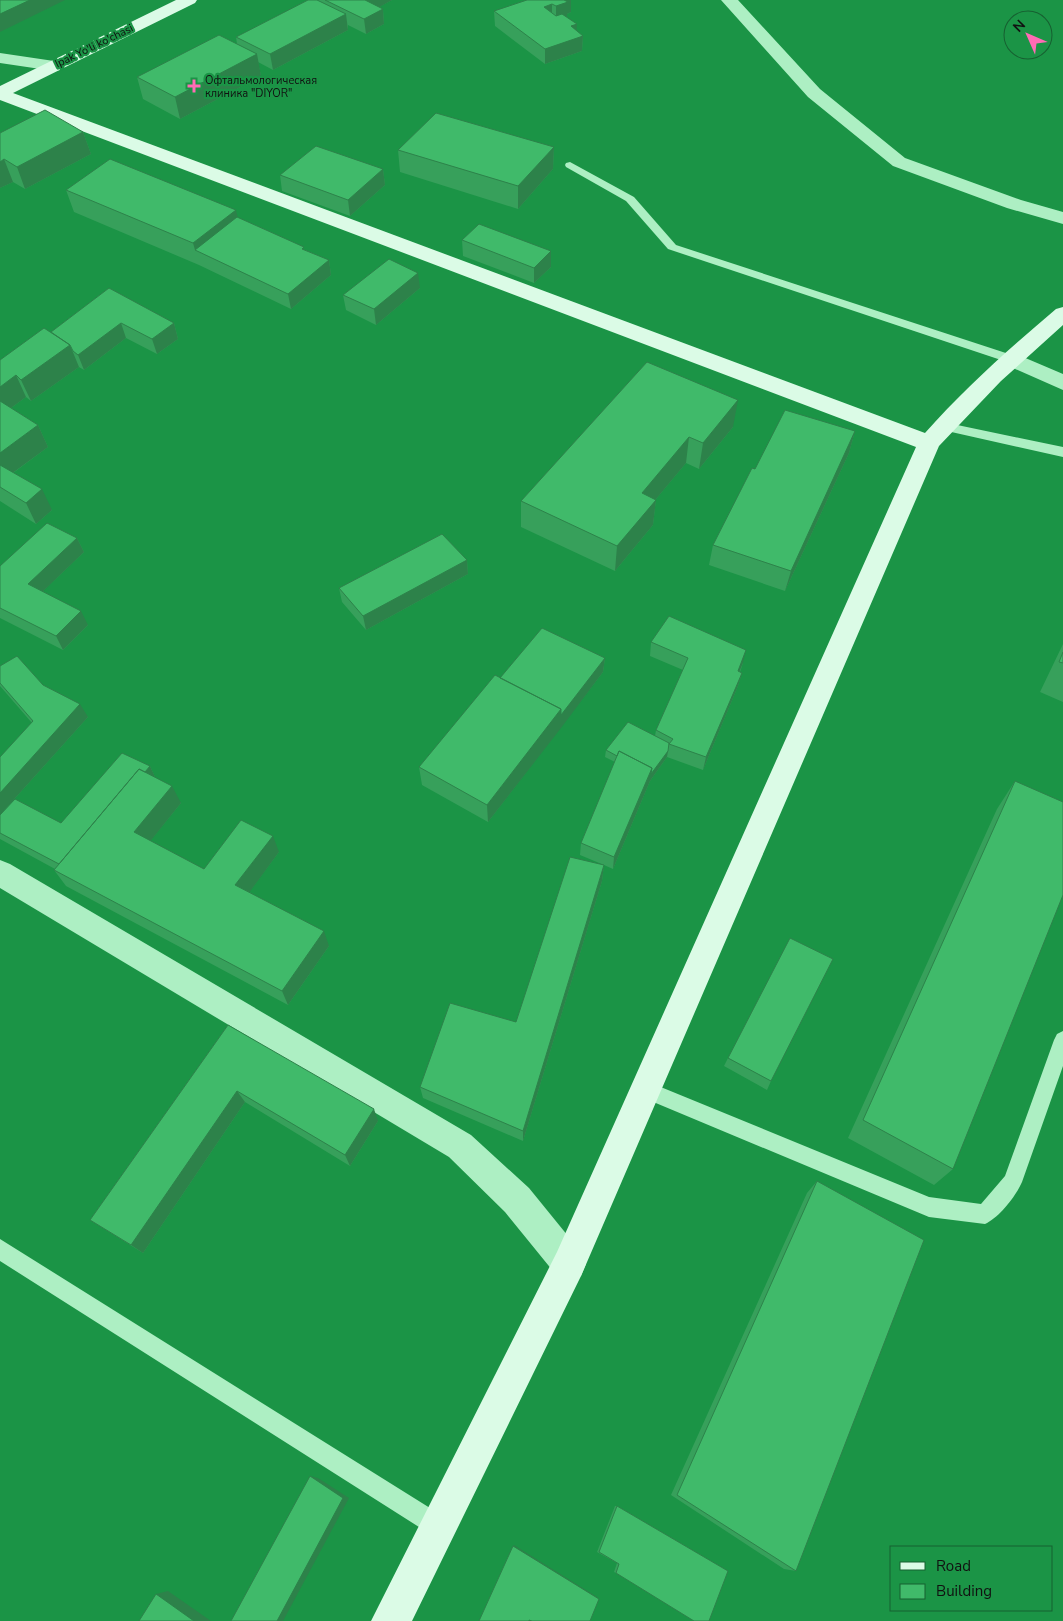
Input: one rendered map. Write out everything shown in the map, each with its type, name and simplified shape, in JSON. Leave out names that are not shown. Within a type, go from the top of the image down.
[{"type":"street","name":"Ipak Yo'li ko'chasi","points":[[0,93],[189,0]]},
{"type":"street","points":[[729,0],[814,92],[899,162],[1014,204],[1063,218]]},
{"type":"street","points":[[0,58],[54,66]]},
{"type":"street","points":[[0,93],[936,435]]},
{"type":"street","points":[[391,1621],[569,1264],[936,435],[1010,359],[1063,314]]},
{"type":"street","points":[[1010,359],[1063,383]]},
{"type":"street","points":[[0,873],[460,1146],[517,1200],[569,1264]]},
{"type":"lane","points":[[570,165],[630,199],[672,247],[1010,359]]},
{"type":"lane","points":[[936,435],[1063,452]]},
{"type":"lane","points":[[646,1090],[929,1207],[985,1214],[1012,1182],[1063,1040]]},
{"type":"lane","points":[[0,1249],[438,1526]]},
{"type":"building","points":[[0,0],[30,0],[0,14]]},
{"type":"building","points":[[308,0],[317,0],[346,14],[270,54],[236,37]]},
{"type":"building","points":[[325,0],[365,0],[383,9],[364,19]]},
{"type":"building","points":[[527,0],[564,0],[568,2],[544,7],[556,16],[562,14],[577,24],[571,26],[583,36],[545,49],[494,11]]},
{"type":"building","points":[[219,35],[257,54],[175,97],[137,77]]},
{"type":"building","points":[[45,110],[83,132],[17,167],[4,159],[0,162],[0,133]]},
{"type":"building","points":[[436,113],[554,147],[518,186],[398,150]]},
{"type":"building","points":[[316,146],[383,169],[348,200],[280,175]]},
{"type":"building","points":[[110,159],[236,210],[193,243],[66,190]]},
{"type":"building","points":[[237,217],[329,260],[288,294],[195,250]]},
{"type":"building","points":[[479,224],[551,251],[534,268],[462,240]]},
{"type":"building","points":[[389,259],[418,273],[374,309],[343,295]]},
{"type":"building","points":[[109,288],[174,323],[152,339],[121,323],[78,355],[70,345],[51,332]]},
{"type":"building","points":[[44,328],[70,345],[21,380],[16,375],[0,387],[0,360]]},
{"type":"building","points":[[647,362],[738,400],[703,443],[689,437],[642,493],[656,500],[617,546],[521,501]]},
{"type":"building","points":[[0,401],[38,425],[0,453]]},
{"type":"building","points":[[785,410],[855,431],[791,571],[713,545],[752,468],[755,469]]},
{"type":"building","points":[[0,465],[42,489],[26,503],[0,487]]},
{"type":"building","points":[[47,523],[77,538],[28,584],[81,611],[56,636],[0,608],[0,566]]},
{"type":"building","points":[[442,534],[467,560],[363,616],[339,588]]},
{"type":"building","points":[[669,616],[746,650],[738,671],[742,673],[706,757],[669,744],[673,739],[656,730],[688,658],[651,642]]},
{"type":"building","points":[[542,628],[605,658],[561,715],[561,709],[500,678]]},
{"type":"building","points":[[1063,652],[1063,663],[1059,662]]},
{"type":"building","points":[[17,656],[43,685],[80,704],[0,793],[0,757],[33,721],[0,683],[0,666]]},
{"type":"building","points":[[495,675],[561,709],[487,805],[419,767]]},
{"type":"building","points":[[628,722],[669,743],[668,751],[651,774],[652,768],[619,751],[617,756],[606,750]]},
{"type":"building","points":[[619,751],[652,768],[614,857],[581,843]]},
{"type":"building","points":[[122,753],[150,766],[145,772],[139,769],[59,864],[0,833],[0,815],[15,799],[61,823]]},
{"type":"building","points":[[139,769],[172,786],[134,832],[204,869],[241,820],[273,836],[235,885],[324,931],[282,991],[54,870]]},
{"type":"building","points":[[1015,781],[1063,802],[1063,895],[953,1169],[863,1120]]},
{"type":"building","points":[[570,857],[604,865],[523,1131],[420,1087],[450,1003],[516,1022]]},
{"type":"building","points":[[790,938],[833,959],[771,1081],[728,1058]]},
{"type":"building","points":[[228,1025],[374,1109],[345,1155],[237,1091],[131,1245],[90,1220]]},
{"type":"building","points":[[817,1181],[924,1240],[796,1571],[677,1495]]},
{"type":"building","points":[[310,1476],[343,1498],[277,1621],[231,1621]]},
{"type":"building","points":[[617,1506],[728,1571],[709,1621],[694,1621],[616,1573],[619,1564],[599,1552]]},
{"type":"building","points":[[513,1546],[599,1599],[590,1621],[479,1621]]},
{"type":"building","points":[[156,1594],[194,1621],[139,1621]]},
{"type":"place","name":"Офтальмологическая клиника \"DIYOR\"","points":[[194,86]]}]
